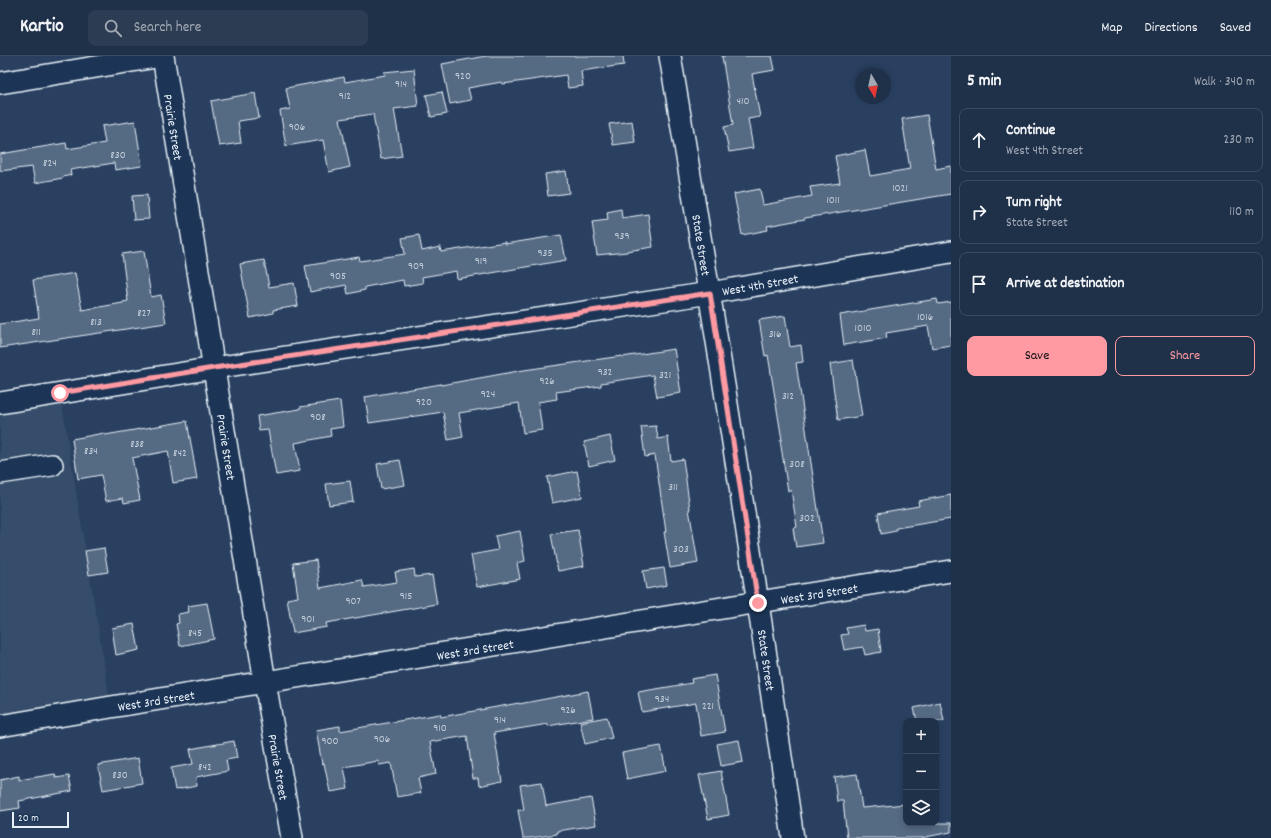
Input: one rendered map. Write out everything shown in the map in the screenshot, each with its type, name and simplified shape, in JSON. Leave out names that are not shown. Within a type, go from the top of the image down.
[{"type":"street","points":[[0,83],[162,56]]},
{"type":"street","name":"Prairie Street","points":[[162,56],[292,838]]},
{"type":"street","name":"State Street","points":[[670,56],[710,293],[793,838]]},
{"type":"street","name":"West 4th Street","points":[[0,403],[214,368],[710,293],[951,252]]},
{"type":"street","points":[[0,473],[52,465]]},
{"type":"street","name":"West 3rd Street","points":[[0,726],[951,571]]},
{"type":"shaded area","points":[[60,393],[111,707],[0,726],[0,403]]},
{"type":"building","points":[[486,56],[623,56],[624,65],[581,71],[583,86],[568,88],[566,75],[503,84],[502,82],[468,88],[471,100],[450,104],[442,64]]},
{"type":"building","points":[[722,56],[772,56],[775,70],[752,74],[760,117],[748,119],[753,148],[729,152],[724,127],[733,125]]},
{"type":"building","points":[[414,69],[418,106],[394,109],[402,156],[381,159],[373,114],[340,119],[350,167],[329,172],[323,140],[286,146],[280,111],[290,109],[286,88],[344,77],[345,82],[385,75],[384,72]]},
{"type":"building","points":[[442,92],[447,114],[431,117],[426,95]]},
{"type":"building","points":[[255,93],[259,118],[238,121],[241,143],[219,146],[211,101]]},
{"type":"building","points":[[927,115],[936,169],[951,166],[951,194],[805,218],[767,226],[768,230],[742,235],[734,194],[760,189],[763,205],[812,196],[810,187],[840,183],[835,156],[865,150],[870,176],[910,169],[902,119]]},
{"type":"building","points":[[135,121],[142,166],[115,170],[114,163],[70,170],[71,175],[63,178],[35,183],[32,167],[0,171],[0,154],[66,143],[67,149],[105,143],[102,126]]},
{"type":"building","points":[[632,121],[635,142],[613,145],[609,124]]},
{"type":"building","points":[[566,171],[569,193],[548,196],[545,174]]},
{"type":"building","points":[[147,195],[149,219],[134,220],[132,196]]},
{"type":"building","points":[[621,209],[622,218],[648,214],[653,247],[627,252],[597,255],[592,222],[608,220],[607,212]]},
{"type":"building","points":[[419,235],[422,251],[440,247],[441,252],[561,235],[566,260],[457,279],[456,271],[422,277],[423,283],[404,286],[403,280],[365,287],[365,290],[348,294],[346,285],[310,292],[305,266],[359,257],[360,261],[405,254],[402,238]]},
{"type":"building","points":[[144,251],[151,297],[161,295],[166,323],[0,348],[0,324],[39,318],[33,280],[75,273],[82,310],[123,303],[128,301],[122,254]]},
{"type":"building","points":[[264,260],[269,287],[294,283],[298,306],[273,310],[273,313],[250,318],[240,264]]},
{"type":"building","points":[[937,299],[938,304],[951,302],[951,345],[932,348],[928,326],[886,333],[887,338],[844,345],[840,315]]},
{"type":"building","points":[[785,316],[790,347],[801,345],[803,362],[796,363],[823,543],[796,547],[793,528],[797,527],[791,490],[788,491],[780,440],[782,440],[768,355],[765,356],[759,320]]},
{"type":"building","points":[[674,349],[681,393],[657,397],[653,375],[601,383],[601,386],[556,392],[557,399],[538,402],[542,430],[523,433],[519,403],[459,413],[463,437],[448,440],[443,412],[369,423],[365,397],[524,370]]},
{"type":"building","points":[[853,360],[862,416],[838,420],[830,364]]},
{"type":"building","points":[[340,401],[343,427],[330,429],[331,436],[295,443],[300,471],[276,475],[268,430],[259,431],[257,416],[300,409],[300,407]]},
{"type":"building","points":[[187,421],[197,479],[173,483],[168,451],[132,458],[140,500],[124,503],[123,498],[106,501],[101,475],[78,479],[72,439]]},
{"type":"building","points":[[656,426],[658,439],[668,437],[671,461],[683,459],[698,563],[670,568],[664,532],[666,532],[655,455],[645,457],[641,427]]},
{"type":"building","points":[[610,436],[615,460],[589,466],[584,442]]},
{"type":"building","points":[[400,460],[405,485],[381,489],[377,464]]},
{"type":"building","points":[[577,471],[582,497],[552,503],[547,477]]},
{"type":"building","points":[[350,481],[353,502],[329,505],[326,484]]},
{"type":"building","points":[[951,495],[951,519],[896,528],[896,531],[881,534],[878,513],[919,506],[918,501]]},
{"type":"building","points":[[578,530],[584,566],[558,571],[551,534]]},
{"type":"building","points":[[520,531],[525,561],[517,563],[520,579],[477,587],[471,555],[498,550],[495,536]]},
{"type":"building","points":[[104,548],[108,572],[89,575],[85,551]]},
{"type":"building","points":[[316,560],[320,588],[362,580],[364,587],[397,582],[395,572],[414,569],[415,577],[432,575],[437,604],[326,623],[327,627],[293,633],[287,599],[298,597],[293,563]]},
{"type":"building","points":[[664,568],[667,585],[646,589],[643,571]]},
{"type":"building","points":[[207,603],[214,639],[180,646],[176,624],[179,623],[178,614],[189,612],[188,606]]},
{"type":"building","points":[[134,624],[139,650],[116,655],[112,628]]},
{"type":"building","points":[[864,625],[865,631],[878,629],[881,652],[865,655],[863,647],[844,650],[841,635],[848,634],[846,628]]},
{"type":"building","points":[[715,675],[725,732],[701,736],[696,703],[642,712],[638,692],[692,683],[691,679]]},
{"type":"building","points":[[588,691],[593,718],[494,733],[502,781],[479,786],[478,778],[473,778],[467,736],[430,742],[436,774],[418,778],[421,793],[397,797],[391,763],[379,765],[378,761],[344,767],[348,789],[330,792],[324,763],[322,764],[316,730],[340,726],[340,731],[440,714],[441,717]]},
{"type":"building","points":[[940,702],[944,721],[939,721],[939,718],[916,718],[914,708]]},
{"type":"building","points":[[607,717],[612,738],[585,744],[580,722]]},
{"type":"building","points":[[739,740],[743,762],[721,766],[717,744]]},
{"type":"building","points":[[234,741],[237,758],[226,760],[228,771],[196,777],[197,786],[175,790],[171,768],[193,764],[190,749]]},
{"type":"building","points":[[661,746],[666,771],[627,779],[622,753]]},
{"type":"building","points":[[138,758],[142,783],[103,790],[98,765]]},
{"type":"building","points":[[721,771],[729,815],[708,819],[699,775]]},
{"type":"building","points":[[55,774],[56,778],[69,776],[72,791],[19,801],[20,808],[0,811],[0,780],[19,776],[19,780]]},
{"type":"building","points":[[857,774],[862,808],[903,804],[903,826],[939,826],[939,823],[951,823],[951,832],[921,838],[847,838],[843,801],[837,801],[834,777]]},
{"type":"building","points":[[542,782],[546,806],[591,798],[596,825],[557,831],[557,834],[523,838],[518,810],[524,810],[520,785]]},
{"type":"route","points":[[60,393],[214,368],[710,293],[758,603]]}]
